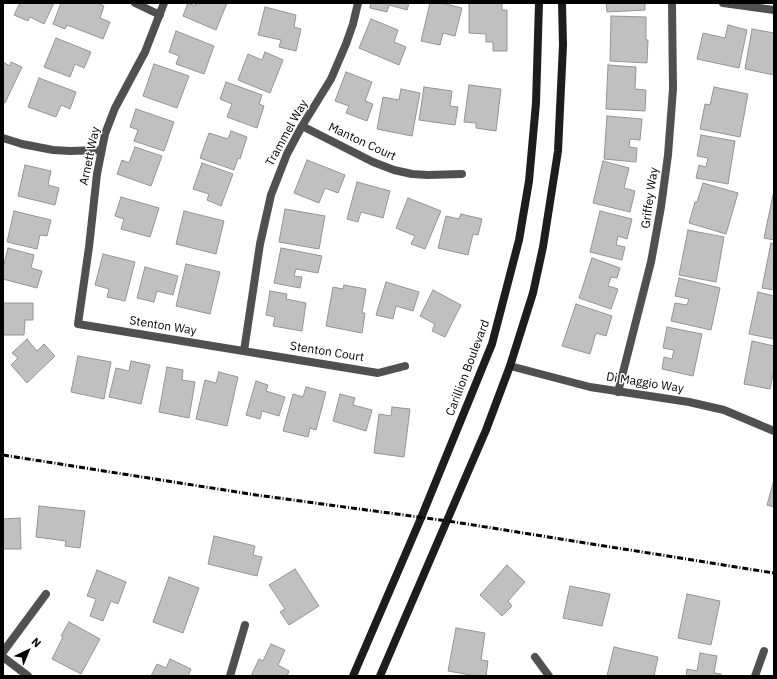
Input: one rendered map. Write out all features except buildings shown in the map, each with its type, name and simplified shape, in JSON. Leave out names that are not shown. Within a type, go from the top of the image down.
[{"type":"street","points":[[135,3],[160,15]]},
{"type":"street","name":"Arnett Way","points":[[78,324],[89,247],[97,174],[105,134],[115,108],[145,52],[164,3]]},
{"type":"street","name":"Trammel Way","points":[[244,351],[265,216],[278,174],[302,126],[331,78],[346,44],[358,3]]},
{"type":"street","name":"Carillion Boulevard","points":[[353,676],[421,518],[492,344],[519,240],[529,182],[536,104],[538,3]]},
{"type":"street","points":[[380,676],[486,430],[510,366],[533,293],[543,247],[558,151],[563,45],[562,3]]},
{"type":"street","name":"Griffey Way","points":[[618,392],[651,262],[661,207],[668,155],[673,89],[672,3]]},
{"type":"street","points":[[723,3],[774,10]]},
{"type":"street","name":"Manton Court","points":[[302,126],[373,162],[394,170],[412,174],[428,175],[462,174]]},
{"type":"street","points":[[3,138],[22,144],[53,150],[101,150]]},
{"type":"street","name":"Stenton Way","points":[[78,324],[244,351]]},
{"type":"street","name":"Stenton Court","points":[[244,351],[378,373],[405,366]]},
{"type":"street","name":"Di Maggio Way","points":[[510,366],[590,387],[689,402],[724,410],[774,431]]},
{"type":"street","points":[[3,652],[46,594]]},
{"type":"street","points":[[230,676],[245,624]]},
{"type":"street","points":[[755,676],[764,651]]},
{"type":"street","points":[[3,657],[28,676]]},
{"type":"street","points":[[535,657],[549,676]]},
{"type":"railway","points":[[3,455],[256,495],[448,521],[774,573]]}]
